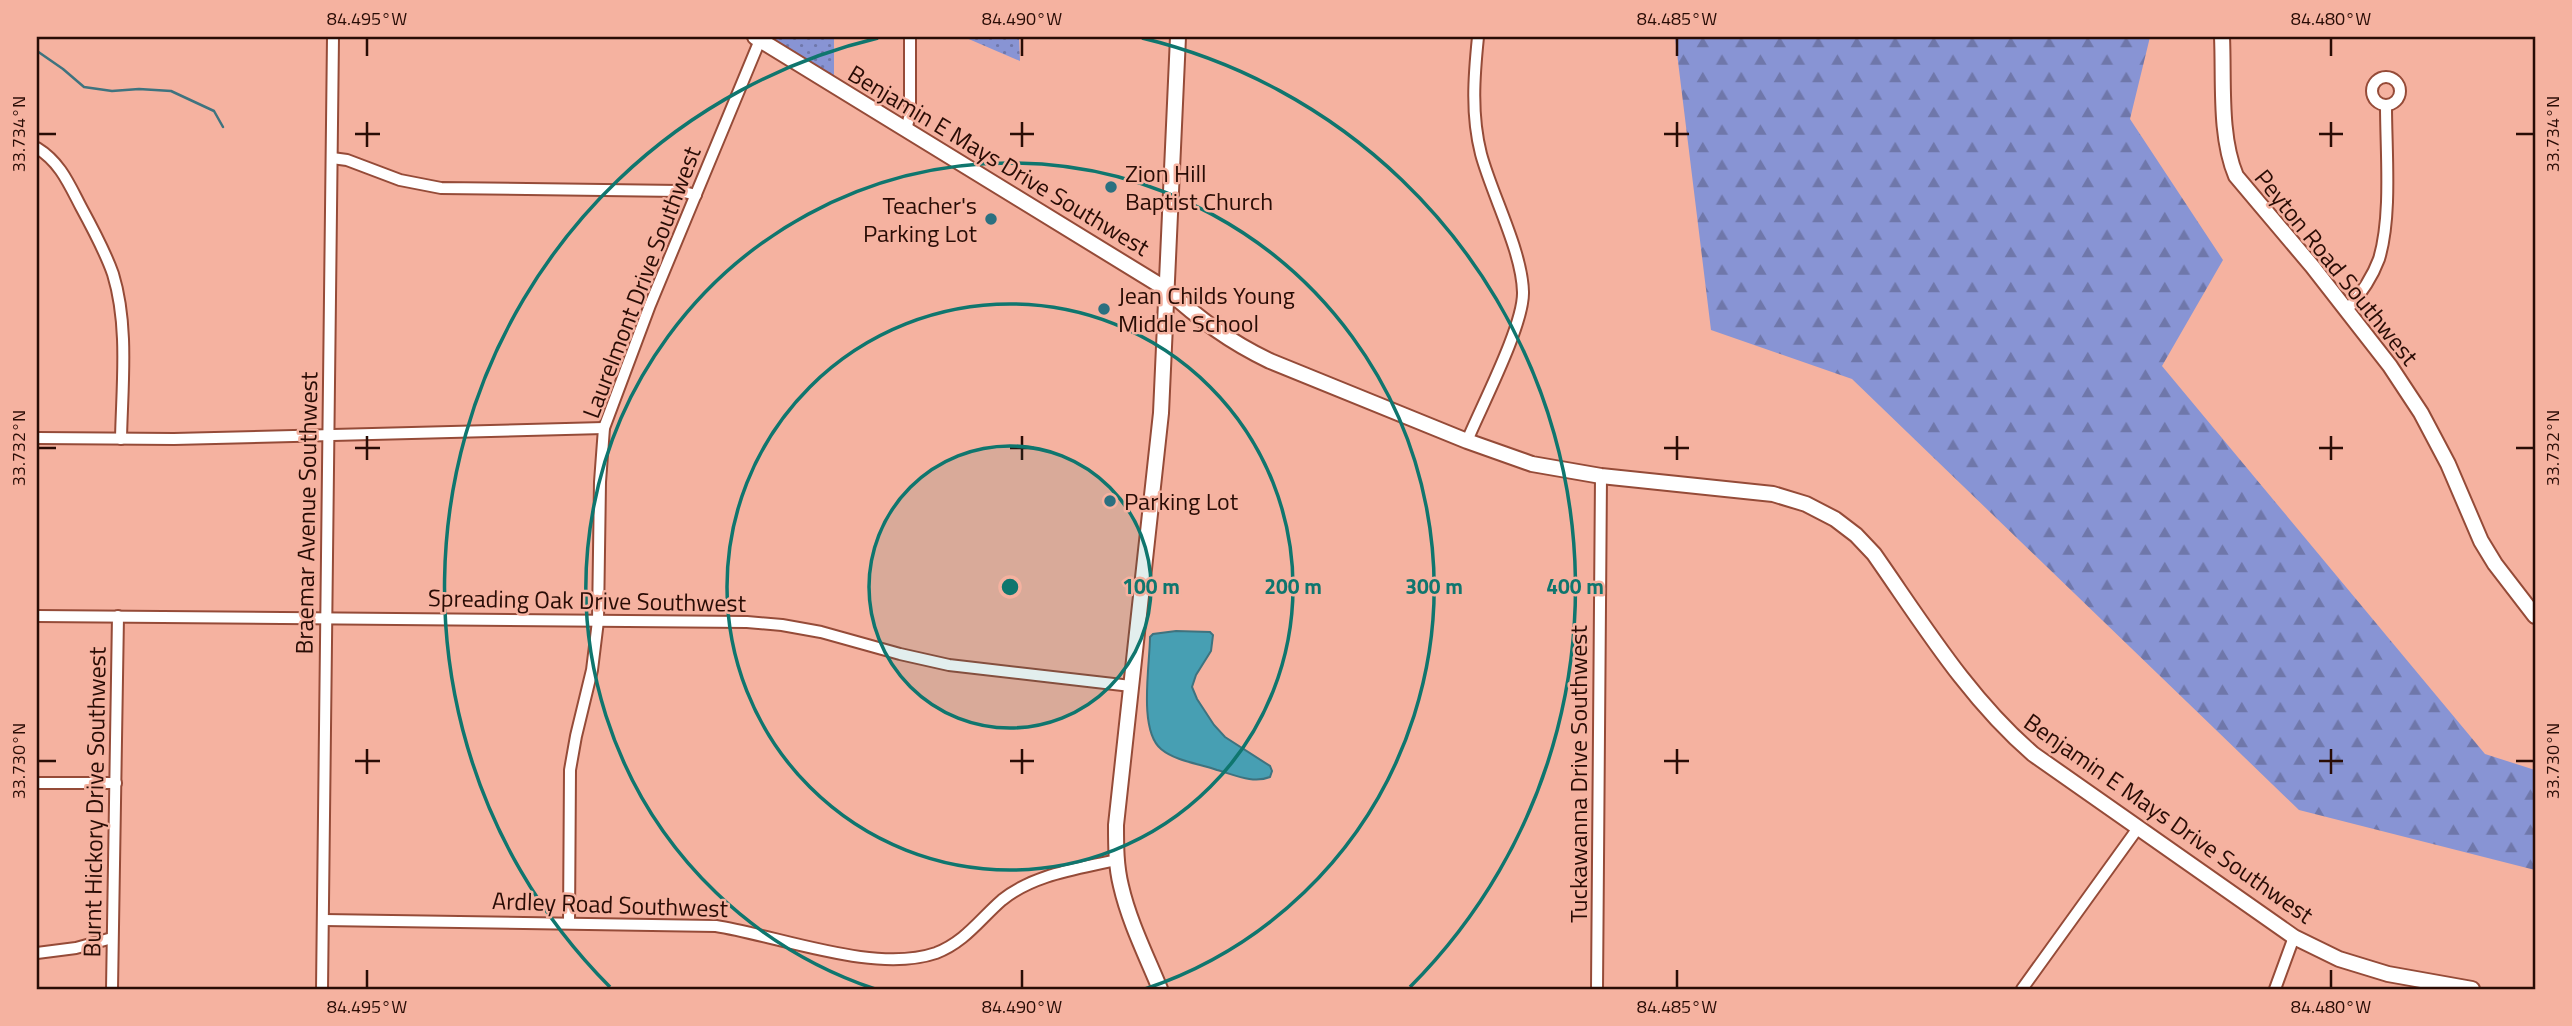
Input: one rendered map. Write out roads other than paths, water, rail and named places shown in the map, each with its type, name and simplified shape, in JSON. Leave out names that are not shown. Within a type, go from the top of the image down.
[{"type":"street","name":"Braemar Avenue Southwest","points":[[322,989],[333,37]]},
{"type":"street","points":[[906,130],[910,114],[911,37]]},
{"type":"street","points":[[1160,989],[1128,909],[1116,860],[1116,825],[1161,413],[1178,37]]},
{"type":"street","points":[[1467,441],[1512,336],[1523,293],[1520,269],[1481,154],[1476,130],[1474,104],[1478,37]]},
{"type":"street","name":"Peyton Road Southwest","points":[[2222,37],[2226,142],[2229,161],[2236,177],[2390,366],[2421,413],[2448,464],[2488,552],[2535,616]]},
{"type":"street","name":"Benjamin E Mays Drive Southwest","points":[[757,38],[1166,289],[1210,327],[1241,347],[1467,441],[1532,464],[1601,476],[1773,494],[1806,504],[1835,519],[1856,535],[1874,554],[1970,691],[1998,724],[2033,754],[2294,937],[2339,959],[2388,974],[2472,989]]},
{"type":"street","name":"Laurelmont Drive Southwest","points":[[569,922],[570,770],[592,670],[598,621],[600,482],[604,428],[757,38]]},
{"type":"street","points":[[2347,310],[2370,279],[2383,244],[2386,106]]},
{"type":"street","points":[[37,148],[48,155],[61,170],[113,274],[122,324],[121,439]]},
{"type":"street","points":[[332,158],[347,160],[400,180],[441,188],[680,191],[696,195]]},
{"type":"street","points":[[37,438],[121,439],[604,428]]},
{"type":"street","name":"Tuckawanna Drive Southwest","points":[[1598,989],[1601,476]]},
{"type":"street","name":"Spreading Oak Drive Southwest","points":[[37,615],[782,625],[821,632],[949,665],[1131,686]]},
{"type":"street","name":"Burnt Hickory Drive Southwest","points":[[112,989],[118,616]]},
{"type":"street","points":[[37,783],[116,783]]},
{"type":"street","points":[[2022,989],[2138,828]]},
{"type":"street","name":"Ardley Road Southwest","points":[[324,920],[716,926],[755,932],[836,953],[909,958],[935,953],[957,943],[1003,900],[1029,883],[1051,875],[1116,860]]},
{"type":"street","points":[[2275,989],[2294,937]]},
{"type":"street","points":[[37,953],[76,948],[112,938]]},
{"type":"waterway","points":[[37,51],[84,87],[112,91],[171,91],[214,111],[223,127]]},
{"type":"place","name":"Zion Hill Baptist Church","points":[[1111,187]]},
{"type":"place","name":"Teacher's Parking Lot","points":[[991,219]]},
{"type":"place","name":"Jean Childs Young Middle School","points":[[1104,309]]},
{"type":"place","name":"Parking Lot","points":[[1110,501]]}]
